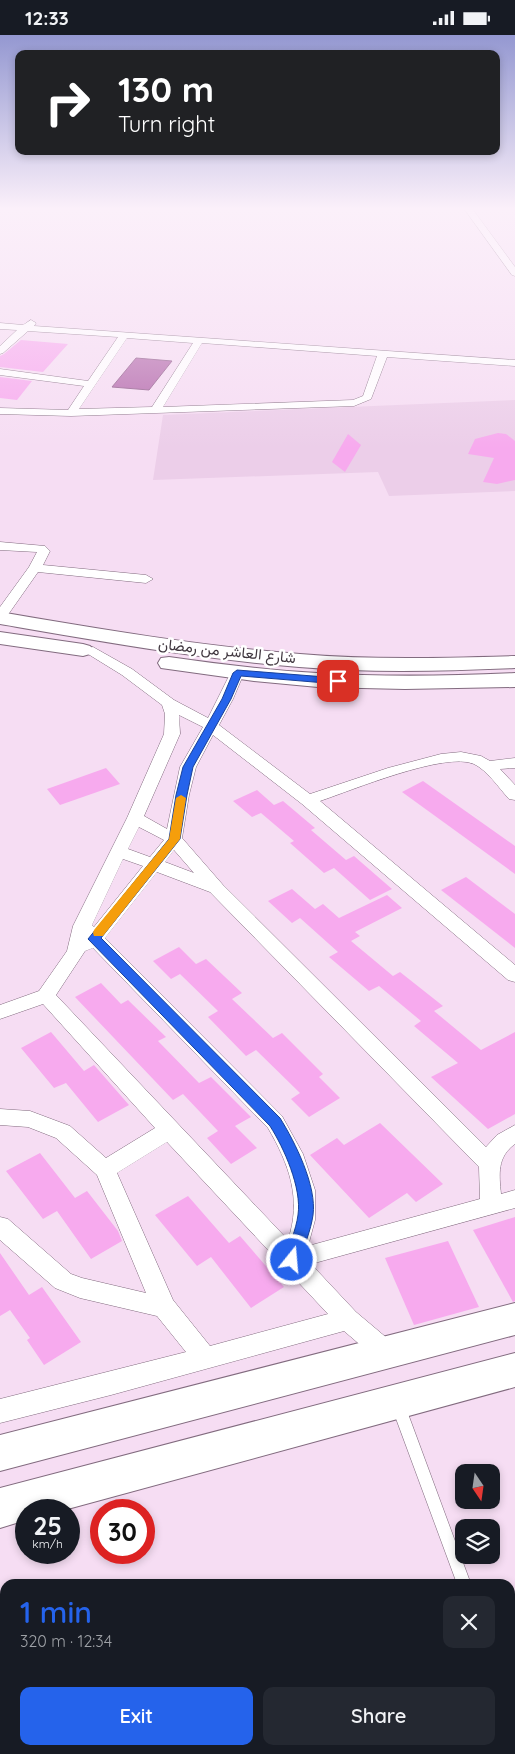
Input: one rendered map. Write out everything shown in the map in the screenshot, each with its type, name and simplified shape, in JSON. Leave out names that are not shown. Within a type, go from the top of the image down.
[{"type":"main road","name":"شارع العاشر من رمضان","points":[[0,617],[169,645],[344,663],[515,662]]},
{"type":"main road","name":"شارع العاشر من رمضان","points":[[0,638],[237,673],[338,681],[437,683],[515,680]]},
{"type":"main road","points":[[0,1453],[515,1319]]},
{"type":"main road","points":[[0,1508],[515,1370]]},
{"type":"street","points":[[0,320],[124,336],[515,363]]},
{"type":"street","points":[[0,351],[29,325]]},
{"type":"street","points":[[0,326],[29,325],[515,355]]},
{"type":"street","points":[[71,413],[124,336]]},
{"type":"street","points":[[155,410],[198,341]]},
{"type":"street","points":[[0,411],[71,413],[348,403],[361,401],[368,396],[384,354]]},
{"type":"street","points":[[0,372],[91,384]]},
{"type":"street","points":[[0,547],[43,550],[44,552],[35,568],[0,617]]},
{"type":"street","points":[[35,568],[146,579]]},
{"type":"street","points":[[93,651],[127,672],[169,703],[211,726],[308,800],[515,975]]},
{"type":"street","points":[[0,1012],[46,996],[88,933],[155,864],[174,839],[188,767],[226,699],[237,673]]},
{"type":"street","points":[[88,933],[118,851],[135,818],[172,734],[172,714],[169,703]]},
{"type":"street","points":[[308,800],[434,759],[470,757],[487,766],[515,795]]},
{"type":"street","points":[[487,766],[515,763]]},
{"type":"street","points":[[135,818],[174,839],[217,889],[488,1163]]},
{"type":"street","points":[[118,851],[217,889]]},
{"type":"street","points":[[88,933],[275,1122],[297,1167],[306,1203],[305,1216],[292,1260]]},
{"type":"street","points":[[46,996],[348,1319],[386,1352]]},
{"type":"street","points":[[0,1117],[30,1119],[64,1133],[105,1170],[164,1307],[204,1357]]},
{"type":"street","points":[[105,1170],[169,1129]]},
{"type":"street","points":[[491,1204],[488,1163],[494,1149],[515,1133]]},
{"type":"street","points":[[292,1260],[491,1204],[515,1199]]},
{"type":"street","points":[[0,1226],[63,1281],[80,1288],[164,1307]]},
{"type":"street","points":[[0,1411],[348,1319]]},
{"type":"lane","points":[[397,1403],[462,1579]]},
{"type":"shaded area","points":[[136,358],[172,361],[149,390],[112,387]]},
{"type":"shaded area","points":[[515,400],[515,491],[389,496],[378,472],[153,480],[163,415]]},
{"type":"building","points":[[21,340],[68,344],[43,372],[0,367],[0,356]]},
{"type":"building","points":[[0,377],[32,381],[17,400],[0,398]]},
{"type":"building","points":[[498,433],[506,434],[515,441],[515,480],[497,484],[483,482],[494,458],[468,454],[475,439]]},
{"type":"building","points":[[348,434],[361,445],[345,472],[332,462]]},
{"type":"building","points":[[106,768],[120,784],[60,805],[47,789]]},
{"type":"building","points":[[423,781],[515,846],[515,874],[402,792]]},
{"type":"building","points":[[257,790],[274,805],[283,801],[315,828],[311,830],[346,860],[354,856],[392,889],[370,900],[334,868],[324,873],[290,843],[294,841],[261,813],[252,817],[233,801]]},
{"type":"building","points":[[466,877],[515,914],[515,948],[441,890]]},
{"type":"building","points":[[292,889],[315,909],[323,904],[339,918],[387,895],[402,908],[355,932],[360,936],[351,941],[393,976],[400,972],[443,1006],[434,1011],[481,1050],[515,1032],[515,1114],[488,1129],[431,1077],[458,1063],[414,1026],[421,1021],[379,986],[369,991],[329,957],[338,952],[300,918],[292,923],[268,901]]},
{"type":"building","points":[[179,947],[196,964],[206,959],[242,993],[232,999],[273,1038],[282,1033],[323,1074],[319,1077],[340,1098],[309,1117],[291,1099],[300,1093],[256,1050],[246,1056],[208,1017],[218,1011],[180,974],[171,979],[153,961]]},
{"type":"building","points":[[101,983],[121,1004],[128,1000],[166,1037],[158,1041],[199,1083],[211,1077],[251,1117],[235,1126],[257,1148],[231,1164],[207,1138],[218,1131],[183,1094],[173,1100],[75,997]]},
{"type":"building","points":[[51,1032],[84,1071],[94,1065],[129,1105],[98,1122],[66,1083],[54,1088],[21,1048]]},
{"type":"building","points":[[380,1123],[443,1184],[416,1202],[407,1193],[369,1218],[310,1155],[337,1138],[344,1145]]},
{"type":"building","points":[[40,1153],[75,1198],[87,1191],[118,1231],[122,1241],[91,1259],[57,1211],[43,1219],[6,1171]]},
{"type":"building","points":[[188,1196],[229,1243],[240,1236],[284,1287],[251,1308],[211,1257],[197,1266],[155,1215]]},
{"type":"building","points":[[515,1217],[515,1301],[513,1302],[473,1230]]},
{"type":"building","points":[[448,1241],[479,1307],[414,1325],[385,1258]]},
{"type":"building","points":[[0,1253],[29,1295],[42,1287],[81,1342],[44,1365],[27,1340],[30,1338],[10,1310],[0,1316]]},
{"type":"slow traffic","points":[[98,933],[174,839],[181,798]]},
{"type":"route","points":[[292,1260],[305,1216],[306,1203],[291,1151],[275,1122],[94,939],[174,839],[184,779],[188,767],[226,699],[237,673],[338,681]]}]
